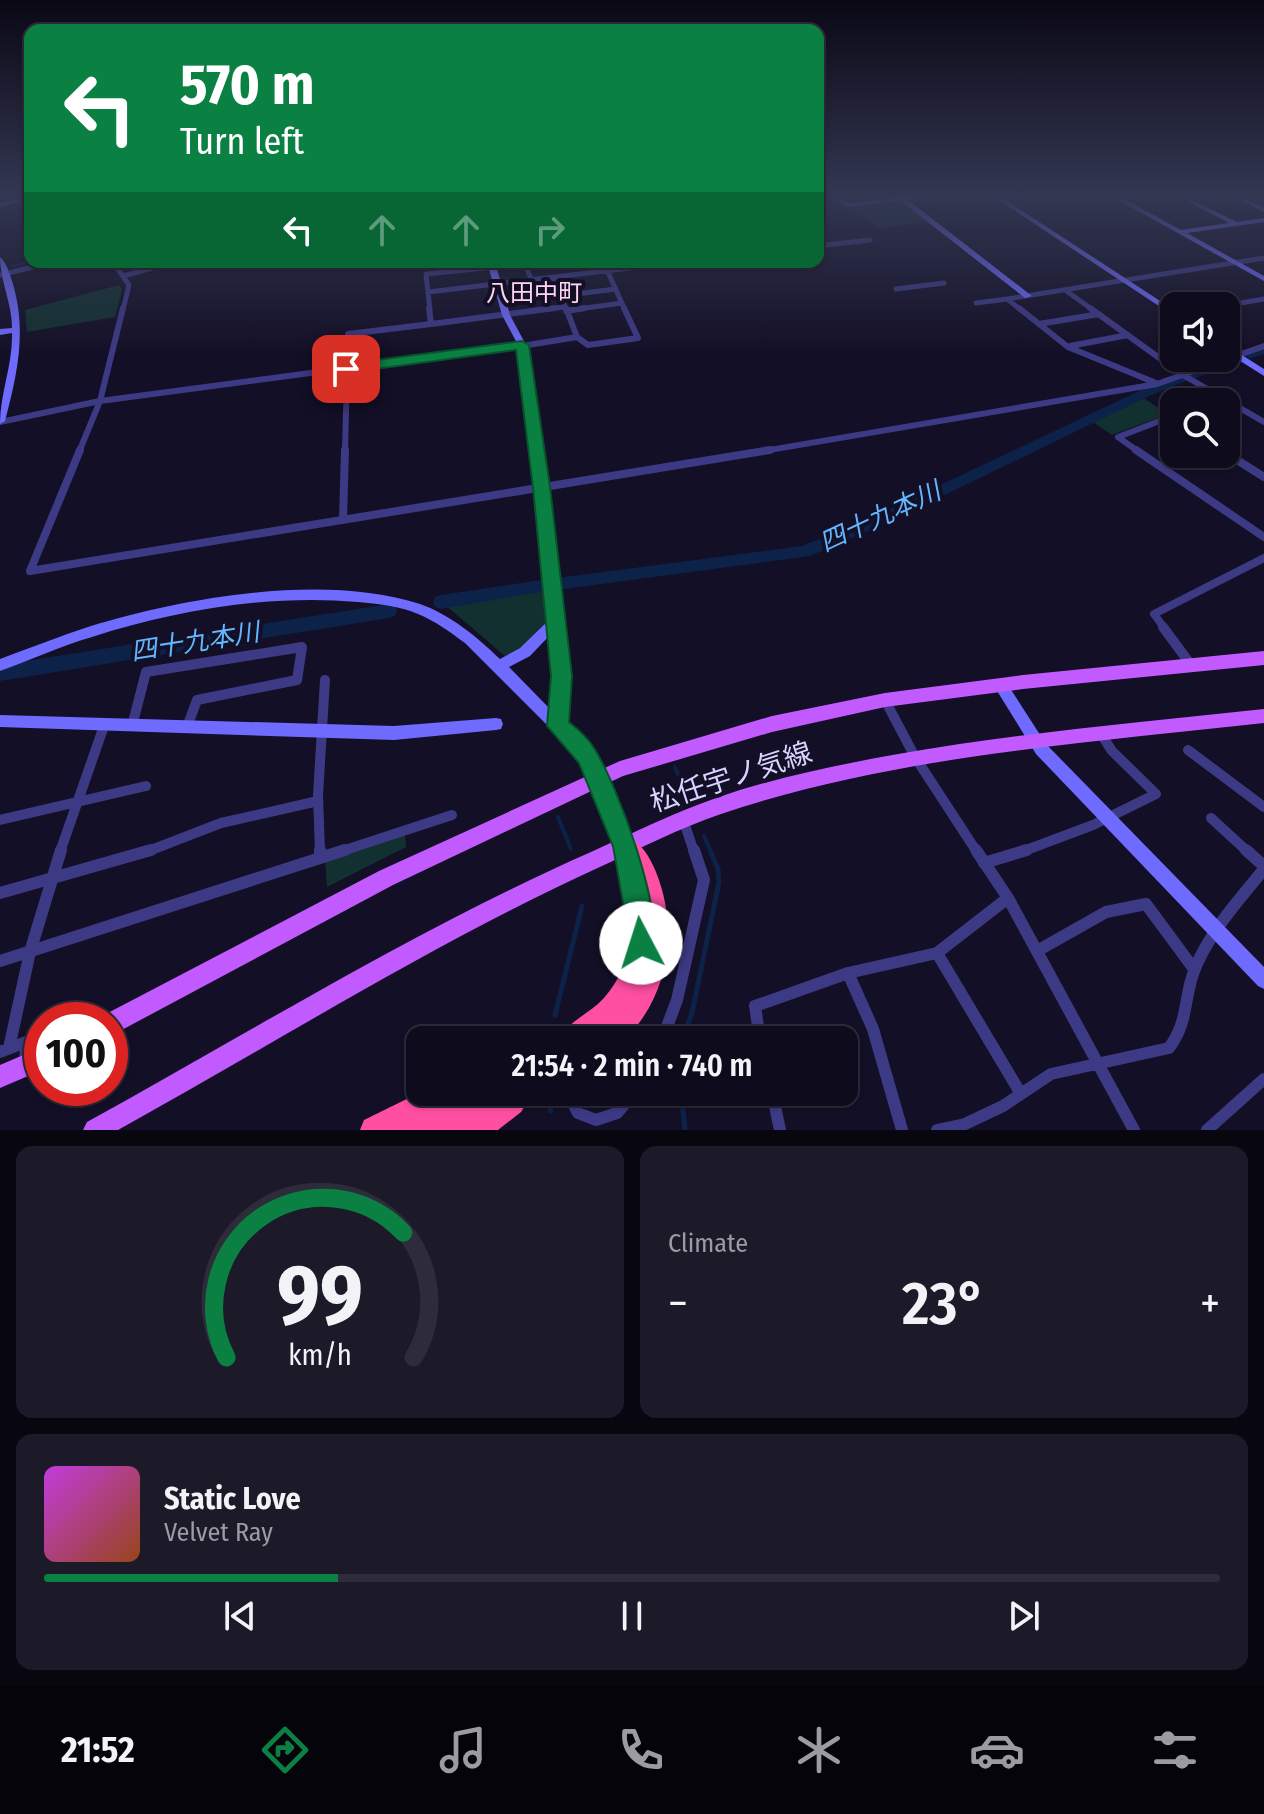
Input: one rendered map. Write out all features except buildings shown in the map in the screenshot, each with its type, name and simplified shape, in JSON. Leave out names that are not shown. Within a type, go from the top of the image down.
[{"type":"highway","points":[[592,1026],[616,1005],[626,991],[638,961],[641,924],[626,864],[625,846]]},
{"type":"highway","points":[[619,1026],[639,1006],[655,966],[658,943],[654,906],[641,859],[625,846]]},
{"type":"highway","points":[[374,1130],[421,1106]]},
{"type":"highway","points":[[407,1130],[454,1106]]},
{"type":"highway","points":[[444,1130],[495,1106]]},
{"type":"highway","points":[[476,1130],[506,1106]]},
{"type":"main road","name":"松任宇ノ気線","points":[[128,1014],[386,878],[633,765],[772,724],[885,700],[1264,658]]},
{"type":"main road","name":"松任宇ノ気線","points":[[95,1130],[457,925],[528,889],[683,819],[795,784],[915,757],[1264,716]]},
{"type":"main road","points":[[0,1077],[24,1066]]},
{"type":"street","points":[[969,250],[1028,296]]},
{"type":"street","points":[[1078,250],[1160,304]]},
{"type":"street","points":[[1211,250],[1264,279]]},
{"type":"street","points":[[976,303],[1264,258]]},
{"type":"street","points":[[0,259],[3,274],[16,302],[18,349],[0,422],[100,401],[577,337]]},
{"type":"street","points":[[3,274],[28,268]]},
{"type":"street","points":[[117,268],[129,285],[100,401],[30,571],[964,419],[1157,384],[1191,372]]},
{"type":"street","points":[[123,276],[152,268]]},
{"type":"street","points":[[431,324],[426,274],[462,268]]},
{"type":"street","points":[[493,268],[495,285],[506,315],[522,345],[542,487],[562,676],[558,726]]},
{"type":"street","points":[[527,268],[531,279]]},
{"type":"street","points":[[428,292],[626,268]]},
{"type":"street","points":[[553,277],[577,337],[588,345],[638,338],[607,270]]},
{"type":"street","points":[[896,289],[944,283]]},
{"type":"street","points":[[560,296],[616,289]]},
{"type":"street","points":[[1065,290],[1183,375],[1264,422]]},
{"type":"street","points":[[1007,299],[1068,347],[1157,384]]},
{"type":"street","points":[[1240,303],[1264,299]]},
{"type":"street","points":[[343,520],[348,334],[622,303]]},
{"type":"street","points":[[1039,324],[1099,314]]},
{"type":"street","points":[[0,332],[17,330]]},
{"type":"street","points":[[1068,347],[1128,335]]},
{"type":"street","points":[[1240,354],[1264,346]]},
{"type":"street","points":[[1240,358],[1264,373]]},
{"type":"street","points":[[1160,421],[1118,437],[1160,466]]},
{"type":"street","points":[[1240,462],[1264,477]]},
{"type":"street","points":[[1163,468],[1264,537]]},
{"type":"street","points":[[1254,530],[1264,525]]},
{"type":"street","points":[[1191,665],[1154,614],[1264,558]]},
{"type":"street","points":[[0,665],[137,619],[235,603],[331,594],[387,599],[428,613],[453,626],[574,739],[587,756],[625,846]]},
{"type":"street","points":[[497,667],[525,652],[556,621]]},
{"type":"street","points":[[132,727],[146,672],[302,647],[297,680],[197,700],[186,728]]},
{"type":"street","points":[[320,857],[318,801],[325,680]]},
{"type":"street","points":[[1001,686],[1034,741],[1264,980]]},
{"type":"street","points":[[885,700],[915,757],[1008,898],[1134,1130]]},
{"type":"street","points":[[0,721],[321,731],[432,731],[496,724]]},
{"type":"street","points":[[5,1050],[50,880],[104,726]]},
{"type":"street","points":[[984,863],[1064,839],[1111,819],[1156,794],[1112,751],[1101,734]]},
{"type":"street","points":[[1188,750],[1264,807]]},
{"type":"street","points":[[0,820],[78,801],[106,798],[146,786]]},
{"type":"street","points":[[0,893],[140,854],[221,823],[318,801]]},
{"type":"street","points":[[0,961],[452,815]]},
{"type":"street","points":[[937,1130],[965,1124],[1051,1074],[1169,1048],[1182,1031],[1194,969],[1215,929],[1264,868],[1211,818]]},
{"type":"street","points":[[667,1026],[677,1000],[704,880],[683,819]]},
{"type":"street","points":[[758,1026],[755,1006],[848,973],[937,953],[1008,898]]},
{"type":"street","points":[[1037,951],[1106,912],[1146,904],[1194,969]]},
{"type":"street","points":[[937,953],[1021,1094]]},
{"type":"street","points":[[848,973],[873,1029],[902,1130]]},
{"type":"street","points":[[5,1050],[24,1043]]},
{"type":"street","points":[[1207,1130],[1264,1079]]},
{"type":"street","points":[[572,1106],[578,1121],[596,1129],[616,1119],[625,1106]]},
{"type":"street","points":[[775,1106],[780,1130]]},
{"type":"green space","points":[[119,285],[122,290],[115,317],[27,332],[25,310]]},
{"type":"green space","points":[[1142,397],[1160,409],[1160,417],[1112,435],[1093,422]]},
{"type":"green space","points":[[542,591],[547,622],[523,646],[505,656],[444,604]]},
{"type":"green space","points":[[405,835],[406,847],[327,887],[325,860]]},
{"type":"waterway","points":[[12,266],[24,263]]},
{"type":"waterway","name":"四十九本川","points":[[1249,355],[1264,350]]},
{"type":"waterway","name":"四十九本川","points":[[1193,375],[1201,372]]},
{"type":"waterway","name":"四十九本川","points":[[557,584],[804,552],[882,519],[1182,378]]},
{"type":"waterway","name":"四十九本川","points":[[441,602],[541,586]]},
{"type":"waterway","name":"四十九本川","points":[[0,673],[389,611]]},
{"type":"waterway","points":[[675,767],[688,798]]},
{"type":"waterway","points":[[558,817],[571,849]]},
{"type":"waterway","points":[[704,836],[711,852]]},
{"type":"waterway","points":[[687,1026],[719,882],[718,869],[710,850]]},
{"type":"waterway","points":[[555,1015],[582,906]]},
{"type":"waterway","points":[[550,1106],[551,1111]]},
{"type":"waterway","points":[[682,1106],[685,1130]]},
{"type":"district","name":"八田中町","points":[[534,293]]},
{"type":"route","points":[[346,369],[522,345],[542,487],[562,676],[558,726],[574,739],[587,756],[625,846],[626,864],[638,904],[641,943]]}]
